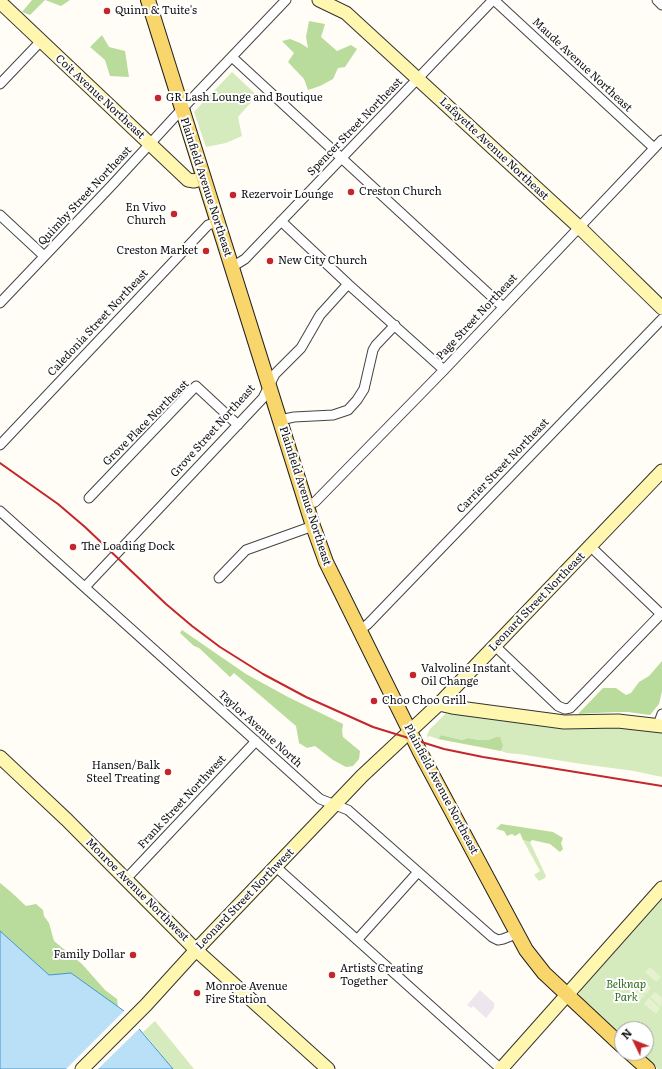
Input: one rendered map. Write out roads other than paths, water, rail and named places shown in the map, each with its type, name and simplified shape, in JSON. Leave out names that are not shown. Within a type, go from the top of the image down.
[{"type":"main road","name":"Plainfield Avenue Northeast","points":[[148,0],[306,505],[326,562],[409,730],[516,934],[534,962],[544,973],[614,1039]]},
{"type":"main road","name":"Lafayette Avenue Northeast","points":[[319,0],[346,13],[578,227],[662,308]]},
{"type":"main road","name":"Coit Avenue Northeast","points":[[4,3],[41,41],[188,180],[194,181],[204,178]]},
{"type":"main road","name":"Leonard Street Northeast","points":[[409,730],[439,704],[662,471]]},
{"type":"main road","points":[[439,704],[564,722],[661,722]]},
{"type":"main road","name":"Leonard Street Northwest","points":[[82,1069],[133,1019],[334,804],[409,730]]},
{"type":"main road","name":"Monroe Avenue Northwest","points":[[0,757],[126,879],[196,950],[328,1069]]},
{"type":"main road","points":[[501,1069],[662,888]]},
{"type":"main road","points":[[639,1061],[648,1069]]},
{"type":"street","name":"Quimby Street Northeast","points":[[0,303],[286,0]]},
{"type":"street","name":"Spencer Street Northeast","points":[[232,267],[245,259],[494,0]]},
{"type":"street","name":"Maude Avenue Northeast","points":[[494,0],[654,148]]},
{"type":"street","points":[[657,0],[662,5]]},
{"type":"street","points":[[0,84],[41,41]]},
{"type":"street","points":[[232,57],[503,307]]},
{"type":"street","name":"Page Street Northeast","points":[[306,505],[315,502],[444,370],[662,140]]},
{"type":"street","points":[[0,215],[44,256]]},
{"type":"street","points":[[281,221],[348,284],[444,370]]},
{"type":"street","name":"Caledonia Street Northeast","points":[[0,445],[203,230],[208,225],[217,222]]},
{"type":"street","name":"Grove Street Northeast","points":[[85,587],[263,398],[275,374],[301,348],[320,315],[348,284]]},
{"type":"street","name":"Carrier Street Northeast","points":[[360,630],[368,624],[662,319]]},
{"type":"street","points":[[280,420],[294,417],[333,415],[348,410],[364,389],[373,350],[395,325]]},
{"type":"street","name":"Grove Place Northeast","points":[[89,498],[196,386],[238,425]]},
{"type":"street","name":"Taylor Avenue North","points":[[0,511],[320,799],[348,810],[492,937],[498,940],[516,934]]},
{"type":"street","points":[[219,578],[246,550],[313,526]]},
{"type":"street","points":[[495,646],[558,706],[565,709],[570,708],[662,613],[590,546]]},
{"type":"street","name":"Frank Street Northwest","points":[[126,879],[256,741]]},
{"type":"street","points":[[276,867],[501,1069]]},
{"type":"street","points":[[357,940],[418,872]]},
{"type":"water","points":[[0,931],[49,975],[71,973],[124,1011],[173,1069],[0,1069]]},
{"type":"railway","points":[[0,463],[58,504],[85,527],[166,604],[192,626],[220,647],[263,674],[306,697],[373,727],[444,749],[483,757],[662,786]]},
{"type":"place","name":"Quinn & Tuite's","points":[[107,11]]},
{"type":"place","name":"GR Lash Lounge and Boutique","points":[[158,98]]},
{"type":"place","name":"Creston Church","points":[[351,192]]},
{"type":"place","name":"Rezervoir Lounge","points":[[233,195]]},
{"type":"place","name":"En Vivo Church","points":[[174,214]]},
{"type":"place","name":"Creston Market","points":[[206,251]]},
{"type":"place","name":"New City Church","points":[[270,261]]},
{"type":"place","name":"The Loading Dock","points":[[73,547]]},
{"type":"place","name":"Valvoline Instant Oil Change","points":[[413,675]]},
{"type":"place","name":"Choo Choo Grill","points":[[374,701]]},
{"type":"place","name":"Hansen/Balk Steel Treating","points":[[168,772]]},
{"type":"place","name":"Family Dollar","points":[[133,955]]},
{"type":"place","name":"Artists Creating Together","points":[[332,975]]},
{"type":"place","name":"Monroe Avenue Fire Station","points":[[197,993]]},
{"type":"park label","name":"Belknap Park","points":[[626,991]]}]
